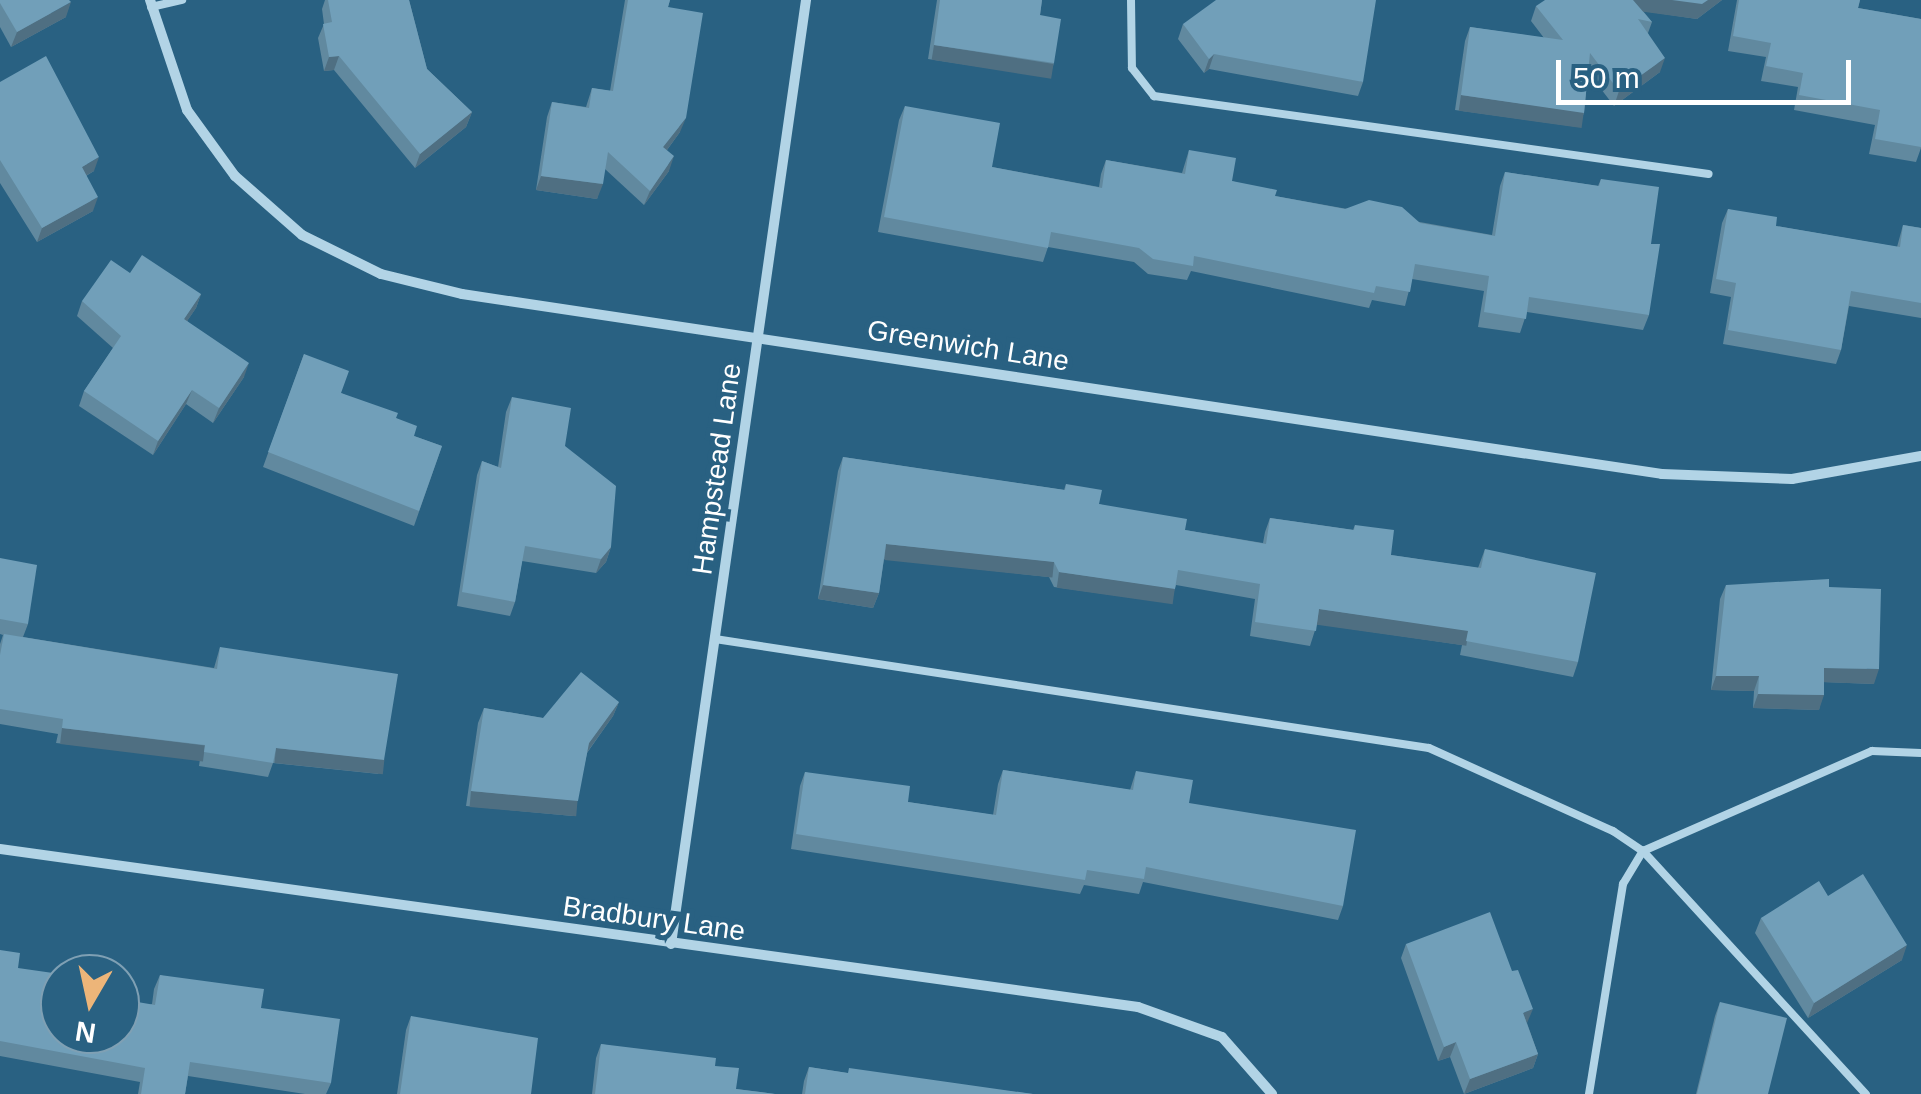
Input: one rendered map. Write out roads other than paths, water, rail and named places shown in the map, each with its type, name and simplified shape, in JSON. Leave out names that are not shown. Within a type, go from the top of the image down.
[{"type":"street","name":"Hampstead Lane","points":[[671,944],[806,0]]},
{"type":"street","name":"Greenwich Lane","points":[[150,3],[187,110],[234,176],[302,235],[380,274],[462,294],[1662,474],[1792,478],[1921,456]]},
{"type":"street","name":"Bradbury Lane","points":[[0,849],[1182,1018],[1222,1037],[1272,1094]]},
{"type":"lane","points":[[150,3],[182,0]]},
{"type":"lane","points":[[1131,0],[1132,68],[1154,96],[1709,174]]},
{"type":"lane","points":[[715,639],[1429,748],[1613,831],[1642,851],[1866,1094]]},
{"type":"lane","points":[[1590,1094],[1623,884],[1642,851],[1872,751],[1921,753]]}]
